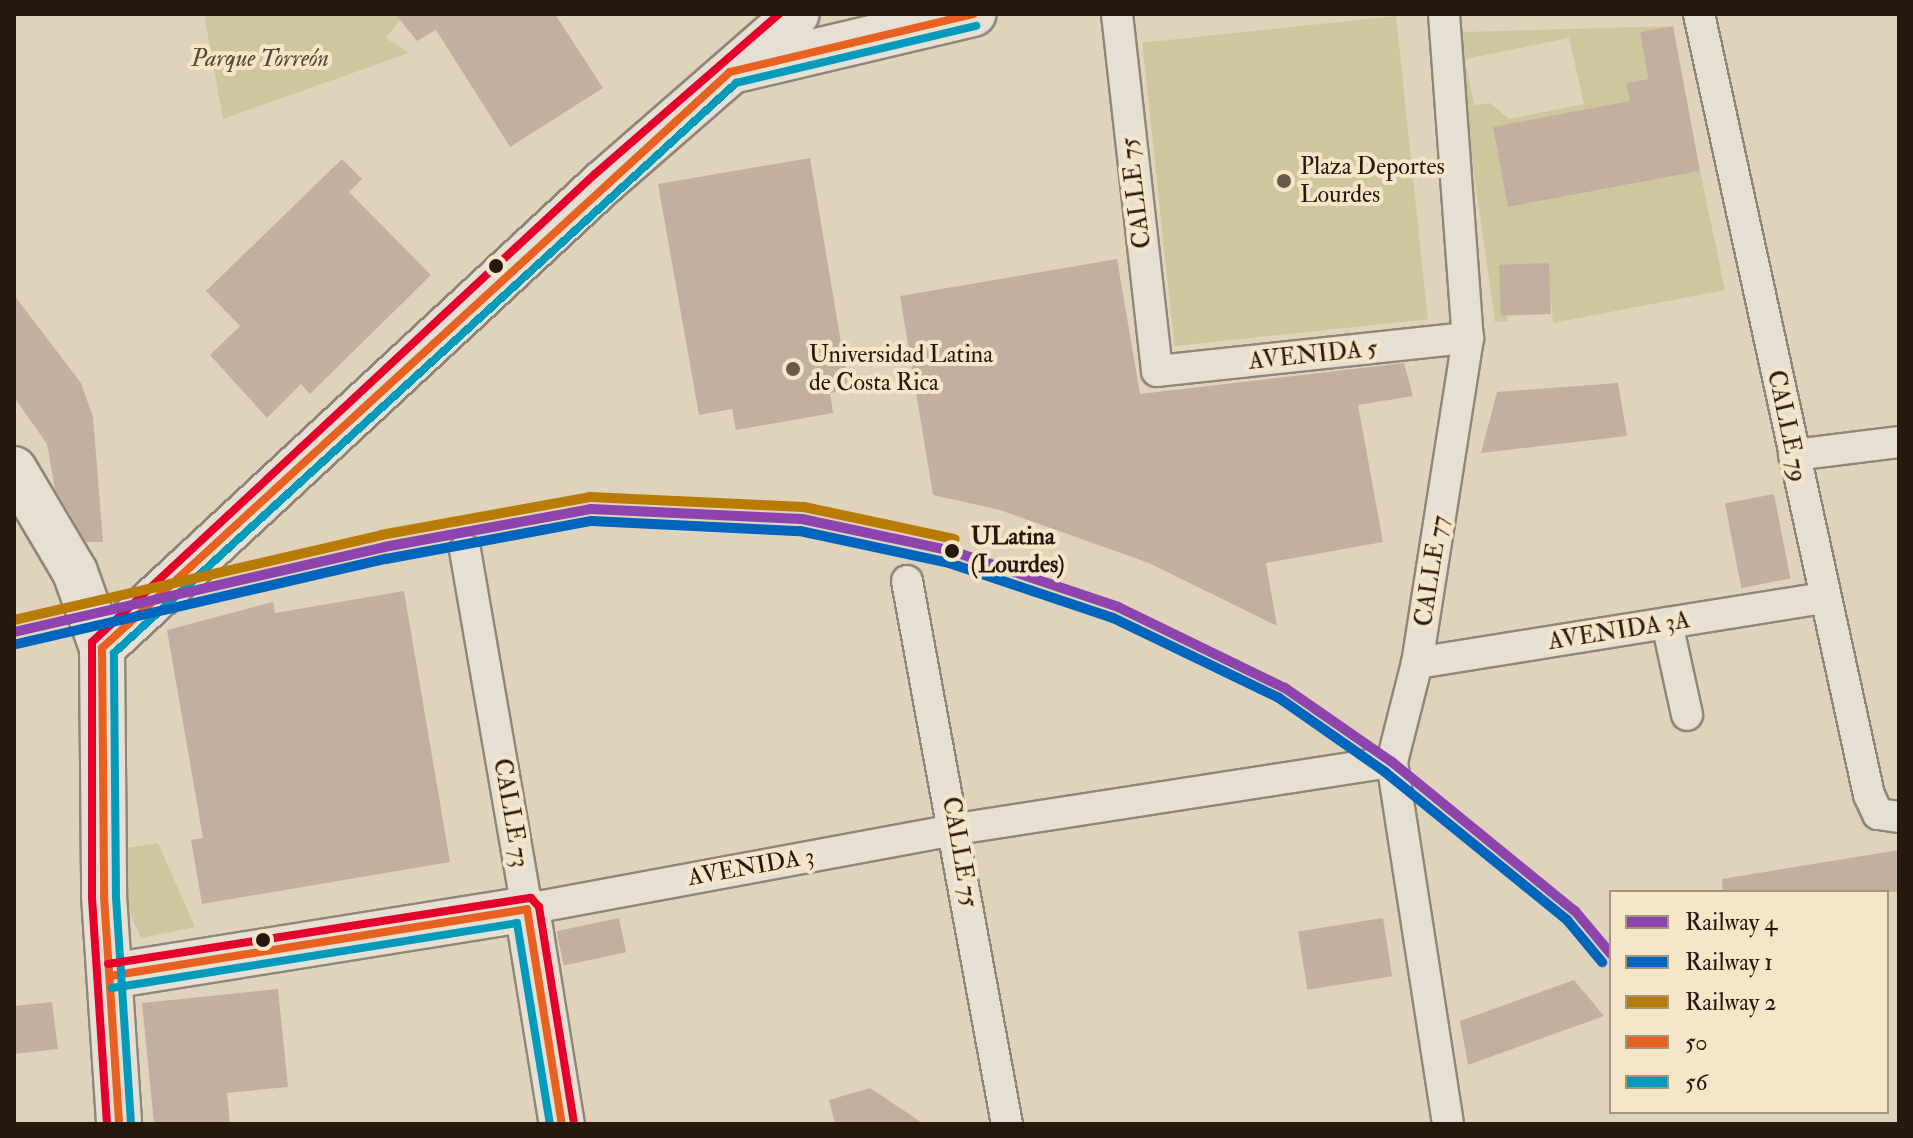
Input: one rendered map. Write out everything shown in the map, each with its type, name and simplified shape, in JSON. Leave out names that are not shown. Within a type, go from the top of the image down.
[{"type":"main road","points":[[102,648],[797,14]]},
{"type":"main road","points":[[730,72],[973,14]]},
{"type":"main road","points":[[14,469],[75,572],[102,648],[110,976],[119,1124]]},
{"type":"main road","name":"AVENIDA 3","points":[[110,976],[527,909]]},
{"type":"main road","name":"CALLE 73","points":[[527,909],[562,1124]]},
{"type":"street","name":"CALLE 75","points":[[1117,14],[1157,371]]},
{"type":"street","name":"CALLE 77","points":[[1444,14],[1468,338],[1417,663],[1392,762],[1448,1124]]},
{"type":"street","name":"CALLE 79","points":[[1699,14],[1794,455],[1821,598],[1869,795],[1878,814],[1899,817]]},
{"type":"street","name":"AVENIDA 5","points":[[1157,371],[1468,338]]},
{"type":"street","points":[[1794,455],[1899,442]]},
{"type":"street","name":"CALLE 73","points":[[465,550],[527,909]]},
{"type":"street","name":"CALLE 75","points":[[907,581],[957,829],[1007,1124]]},
{"type":"street","name":"AVENIDA 3A","points":[[1417,663],[1821,598]]},
{"type":"street","points":[[1667,623],[1687,715]]},
{"type":"street","name":"AVENIDA 3","points":[[527,909],[957,829],[1392,762]]},
{"type":"green space","name":"Parque Torreón","points":[[204,14],[405,14],[386,38],[409,53],[223,119]]},
{"type":"green space","name":"Plaza Deportes Lourdes","points":[[1396,16],[1428,319],[1174,346],[1142,43]]},
{"type":"green space","points":[[1673,26],[1640,32],[1648,79],[1626,83],[1630,101],[1509,207],[1700,171],[1725,290],[1553,323],[1548,263],[1500,271],[1508,321],[1495,322],[1455,39],[1464,32]],"holes":[[[1569,38],[1584,104],[1509,119],[1490,103],[1474,105],[1465,59]]]},
{"type":"green space","points":[[158,843],[195,927],[141,938],[126,904],[126,848]]},
{"type":"building","points":[[395,14],[555,14],[603,88],[510,147],[436,30],[417,41]]},
{"type":"building","points":[[1673,26],[1700,171],[1508,207],[1493,127],[1630,101],[1626,83],[1648,79],[1640,32]]},
{"type":"building","points":[[810,158],[849,390],[830,393],[833,413],[736,430],[732,409],[699,415],[658,184]]},
{"type":"building","points":[[342,159],[362,179],[349,192],[431,275],[310,394],[301,384],[267,418],[210,355],[240,326],[206,291]]},
{"type":"building","points":[[1117,259],[1140,394],[1404,363],[1413,396],[1358,405],[1383,542],[1266,563],[1277,626],[1149,563],[1000,510],[933,495],[900,296]]},
{"type":"building","points":[[1549,263],[1551,314],[1501,316],[1499,265]]},
{"type":"building","points":[[14,295],[81,383],[93,417],[103,542],[86,542],[55,489],[47,444],[14,397]]},
{"type":"building","points":[[1618,383],[1627,436],[1481,453],[1497,392]]},
{"type":"building","points":[[1774,494],[1790,578],[1741,588],[1725,504]]},
{"type":"building","points":[[404,591],[450,862],[202,904],[191,840],[203,838],[167,630],[273,602],[275,613]]},
{"type":"building","points":[[1899,850],[1899,892],[1723,890],[1722,879]]},
{"type":"building","points":[[619,918],[626,952],[564,966],[556,931]]},
{"type":"building","points":[[1383,918],[1392,976],[1307,990],[1298,931]]},
{"type":"building","points":[[1574,980],[1604,1016],[1468,1065],[1460,1021]]},
{"type":"building","points":[[278,989],[288,1087],[227,1093],[230,1124],[154,1124],[142,1003]]},
{"type":"building","points":[[52,1002],[58,1049],[14,1054],[14,1006]]},
{"type":"building","points":[[870,1088],[924,1124],[835,1124],[829,1100]]},
{"type":"rail line","name":"2","points":[[14,620],[381,535],[590,497],[804,507],[955,539]]},
{"type":"rail line","name":"4","points":[[14,632],[384,547],[591,509],[802,519],[952,551],[1118,607],[1285,688],[1392,762],[1575,911],[1609,952]]},
{"type":"rail line","name":"1","points":[[17,644],[386,559],[592,521],[800,531],[949,563],[1113,618],[1279,698],[1385,772],[1567,920],[1602,962]]},
{"type":"transit line","points":[[107,1124],[92,896],[92,642],[595,174],[779,14]]},
{"type":"transit line","name":"50","points":[[102,648],[730,72],[973,14]]},
{"type":"transit line","name":"56","points":[[131,1123],[116,896],[114,653],[736,83],[976,26]]},
{"type":"transit line","name":"50","points":[[102,648],[104,896],[119,1124]]},
{"type":"transit line","points":[[108,964],[531,898],[539,907],[574,1122]]},
{"type":"transit line","name":"50","points":[[527,909],[562,1124]]},
{"type":"transit line","name":"50","points":[[110,976],[527,909]]},
{"type":"transit line","name":"56","points":[[112,988],[517,923],[550,1124]]},
{"type":"place","name":"Plaza Deportes Lourdes","points":[[1284,181]]},
{"type":"place","name":"Universidad Latina de Costa Rica","points":[[793,369]]},
{"type":"place","name":"ULatina (Lourdes)","points":[[952,551]]}]
